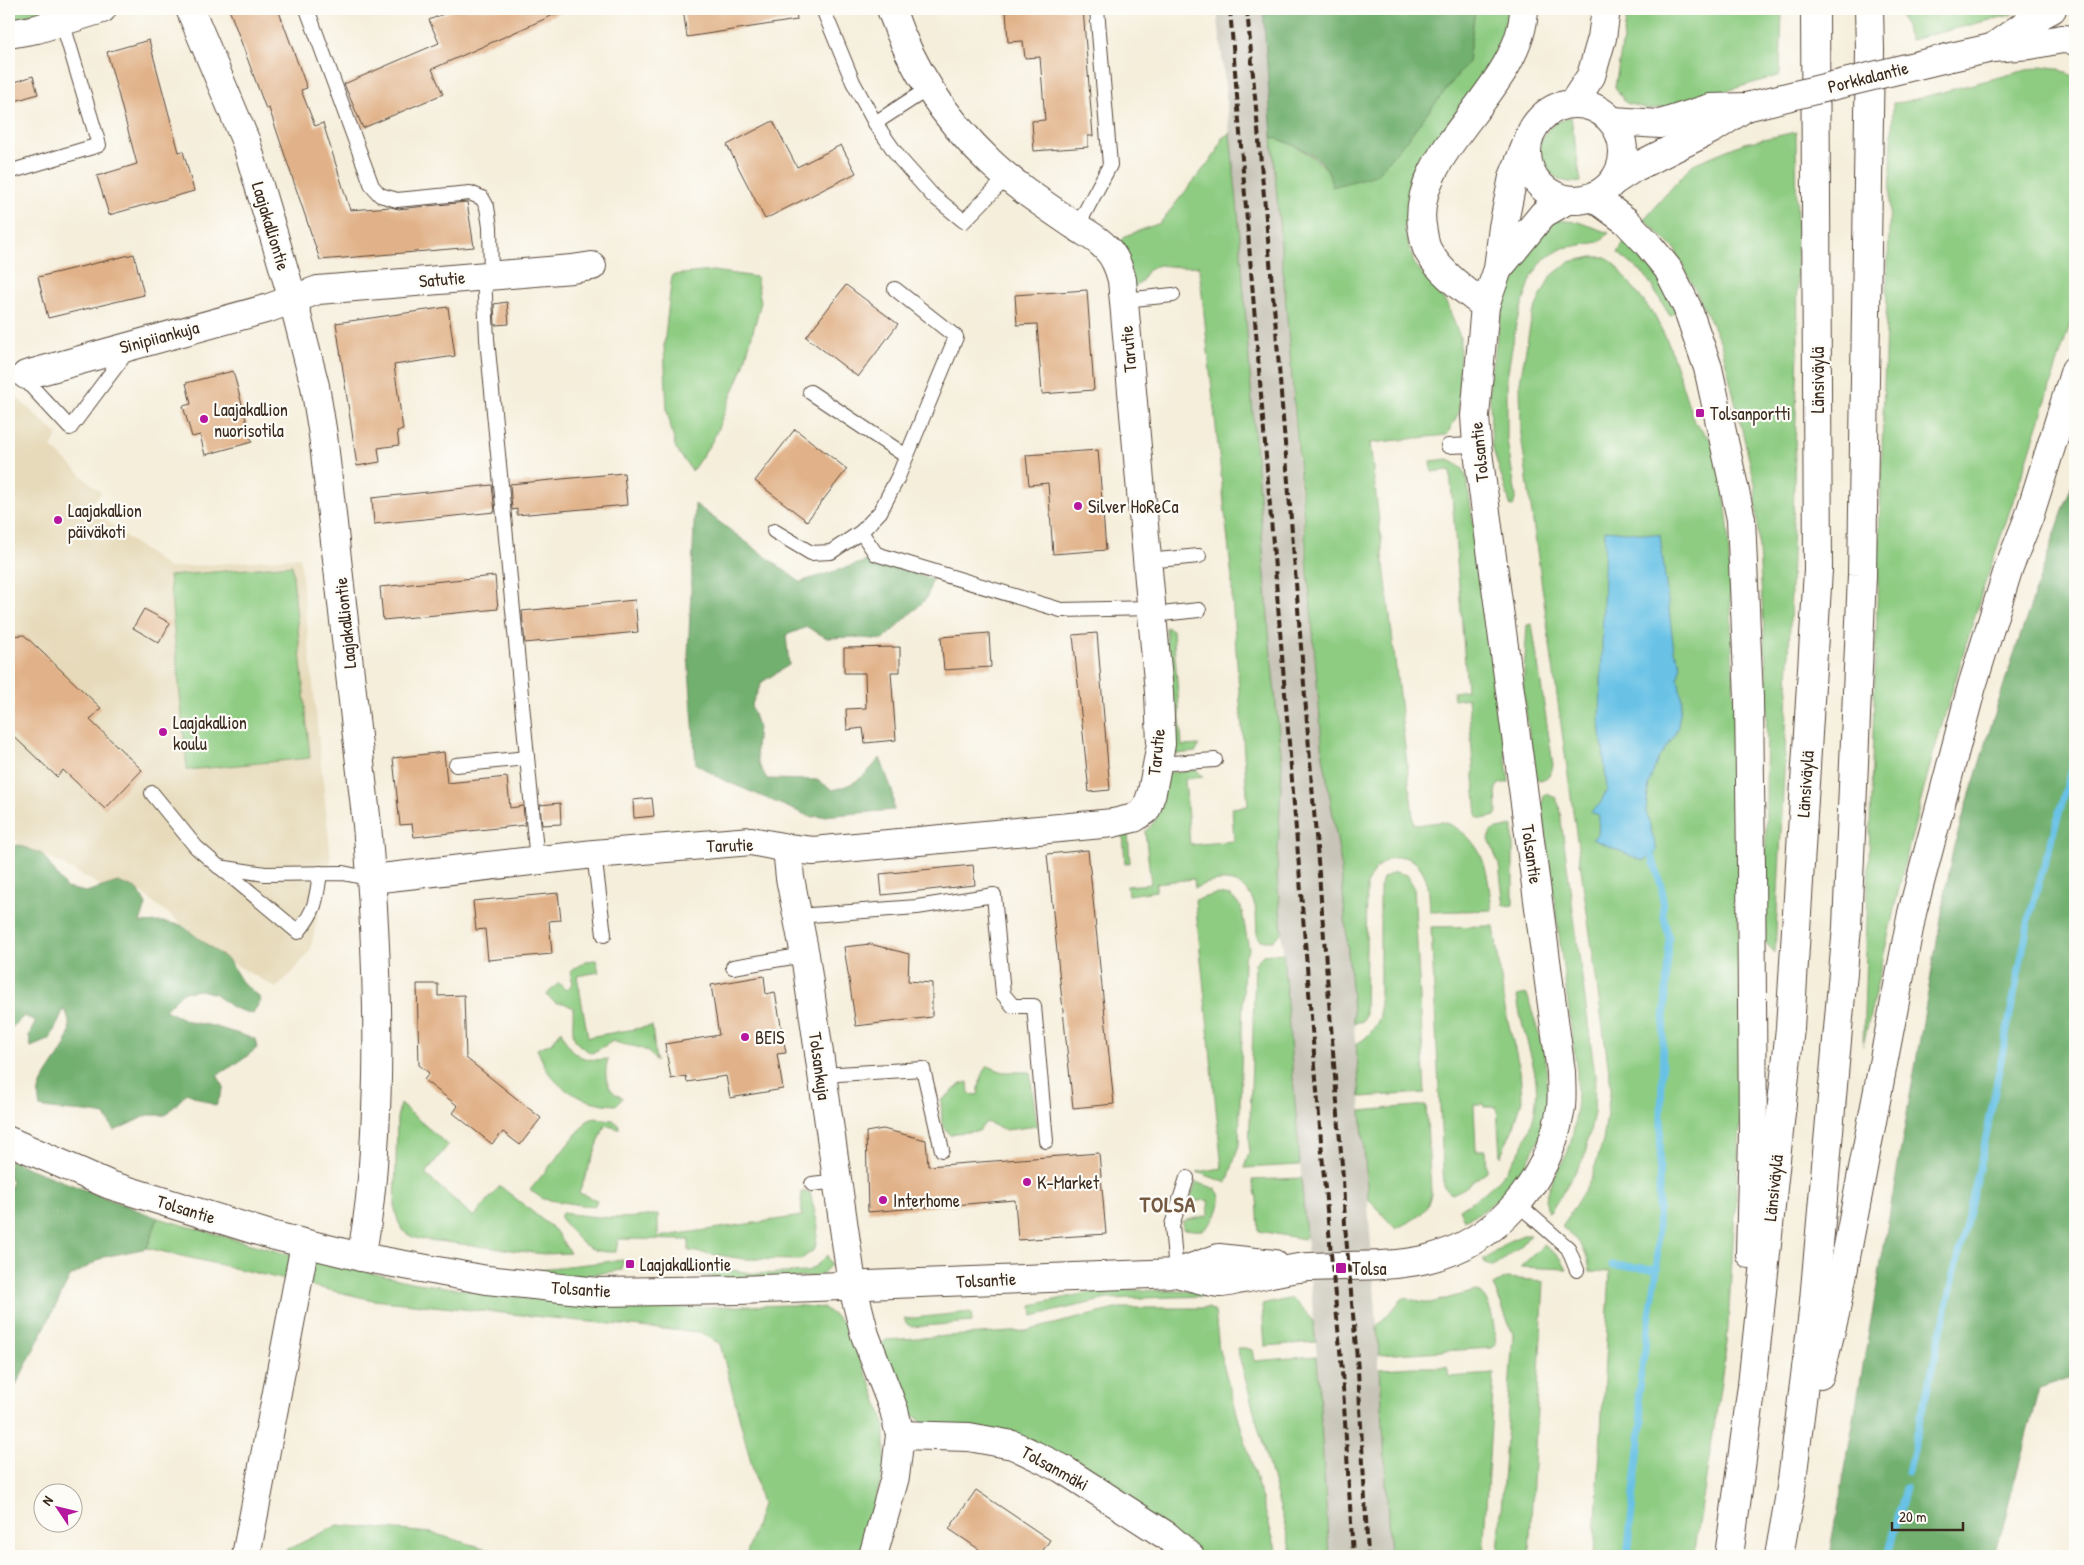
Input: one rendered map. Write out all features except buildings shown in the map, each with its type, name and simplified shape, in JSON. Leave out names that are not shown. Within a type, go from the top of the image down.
[{"type":"main road","points":[[9,34],[37,29],[102,9]]},
{"type":"main road","name":"Laajakalliontie","points":[[190,9],[246,142],[293,300],[315,386],[324,435],[372,879],[378,1059],[375,1142],[369,1218],[361,1257]]},
{"type":"main road","name":"Tarutie","points":[[372,879],[594,854],[751,841],[813,851],[1113,823],[1134,818],[1146,810],[1160,744],[1159,692],[1124,300],[1118,265],[1105,246],[990,162],[957,127],[928,88],[902,42],[891,9]]},
{"type":"main road","points":[[1485,306],[1447,276],[1427,250],[1420,220],[1424,194],[1436,166],[1506,68],[1519,39],[1524,9]]},
{"type":"main road","points":[[1573,103],[1591,76],[1602,38],[1606,9]]},
{"type":"main road","name":"Länsiväylä","points":[[1730,1556],[1752,1385],[1790,1028],[1818,570],[1814,9]]},
{"type":"main road","points":[[1779,1556],[1791,1488],[1813,1312],[1848,926],[1862,575],[1870,50],[1869,9]]},
{"type":"main road","name":"Porkkalantie","points":[[1992,48],[2030,21],[2052,9]]},
{"type":"main road","name":"Porkkalantie","points":[[1613,121],[1660,124],[1710,108],[1746,107],[1951,56],[1992,48],[2030,45],[2062,39],[2075,40]]},
{"type":"main road","points":[[1573,103],[1590,106],[1613,121],[1621,136],[1623,148],[1622,165],[1608,188],[1593,197],[1577,201],[1551,195],[1542,189],[1532,176],[1526,160],[1529,134],[1538,120],[1552,109],[1573,103]]},
{"type":"main road","name":"Porkkalantie","points":[[1614,181],[1634,168],[1714,128],[1746,107]]},
{"type":"main road","name":"Tolsantie","points":[[9,1141],[110,1185],[271,1236],[361,1257],[487,1280],[598,1292],[739,1290],[852,1284],[1176,1273],[1220,1282],[1307,1267],[1384,1264],[1425,1259],[1446,1254],[1466,1245],[1486,1232],[1518,1204],[1530,1188],[1550,1151],[1561,1112],[1561,1072],[1477,444],[1475,416],[1485,306],[1498,269],[1513,177],[1527,143]]},
{"type":"main road","points":[[1593,197],[1626,221],[1646,242],[1668,269],[1687,308],[1708,368],[1741,519],[1749,698],[1753,974],[1753,1134],[1750,1234],[1752,1385]]},
{"type":"main road","name":"Tolsantie","points":[[1498,269],[1543,214],[1567,200]]},
{"type":"main road","name":"Satutie","points":[[293,300],[318,290],[592,266]]},
{"type":"main road","name":"Sinipiiankuja","points":[[26,374],[293,300]]},
{"type":"main road","points":[[1791,1488],[1835,1314],[1912,913],[1972,686],[2009,567],[2029,517],[2075,370]]},
{"type":"main road","name":"Tolsankuja","points":[[787,848],[805,955],[821,1077],[825,1182],[865,1335],[894,1410],[900,1435]]},
{"type":"main road","points":[[246,1556],[305,1244]]},
{"type":"main road","points":[[873,1556],[895,1477],[900,1435]]},
{"type":"main road","name":"Tolsanmäki","points":[[900,1435],[969,1437],[1013,1444],[1061,1468],[1167,1536],[1190,1556]]},
{"type":"lane","points":[[307,9],[372,186],[380,195],[397,200],[470,193],[482,198],[488,207],[490,227],[487,339],[537,861]]},
{"type":"lane","points":[[823,9],[854,82],[875,123],[900,160],[932,195],[964,221],[1008,176]]},
{"type":"lane","points":[[1077,227],[1110,165],[1097,9]]},
{"type":"lane","points":[[9,172],[99,144],[62,21]]},
{"type":"lane","points":[[875,123],[928,88]]},
{"type":"lane","points":[[774,530],[811,553],[831,552],[861,532],[880,512],[906,456],[956,337],[895,289]]},
{"type":"lane","points":[[1124,300],[1173,295]]},
{"type":"lane","points":[[26,374],[31,386],[70,428],[132,345]]},
{"type":"lane","points":[[810,392],[906,456]]},
{"type":"lane","points":[[1448,446],[1477,444]]},
{"type":"lane","points":[[861,532],[876,554],[1061,610],[1199,610]]},
{"type":"lane","points":[[1147,561],[1199,556]]},
{"type":"lane","points":[[456,765],[527,758]]},
{"type":"lane","points":[[1157,764],[1215,760]]},
{"type":"lane","points":[[152,793],[196,847],[298,932],[312,915],[320,873]]},
{"type":"lane","points":[[594,854],[604,935]]},
{"type":"lane","points":[[220,867],[265,874],[343,873],[372,879]]},
{"type":"lane","points":[[797,916],[917,907],[994,895],[1003,994],[1014,1006],[1034,1006],[1046,1141]]},
{"type":"lane","points":[[733,967],[805,955]]},
{"type":"lane","points":[[821,1077],[838,1074],[922,1069],[942,1150]]},
{"type":"lane","points":[[1176,1273],[1172,1225],[1187,1178]]},
{"type":"lane","points":[[1518,1204],[1568,1248],[1577,1270]]},
{"type":"shaded area","points":[[1217,9],[1263,9],[1300,493],[1323,755],[1340,858],[1361,1111],[1377,1326],[1390,1556],[1329,1556],[1317,1356],[1277,876],[1282,764],[1270,644],[1238,212]]},
{"type":"shaded area","name":"Laajakallion koulu","points":[[16,397],[58,435],[51,447],[101,493],[90,505],[123,535],[169,568],[300,557],[331,859],[310,951],[293,972],[276,988],[229,961],[138,890],[118,882],[102,886],[42,854],[19,845],[9,829],[9,398]]},
{"type":"green space","points":[[9,9],[66,9],[9,22]]},
{"type":"green space","points":[[1263,9],[1475,9],[1468,62],[1404,143],[1376,175],[1332,187],[1328,172],[1319,160],[1304,150],[1272,137]]},
{"type":"green space","points":[[1475,9],[1514,9],[1505,39],[1485,77],[1420,169],[1404,228],[1414,263],[1447,304],[1460,337],[1459,412],[1447,435],[1370,443],[1414,825],[1438,822],[1447,823],[1471,840],[1482,858],[1488,878],[1492,910],[1430,912],[1427,883],[1418,864],[1410,859],[1401,857],[1385,861],[1371,876],[1367,885],[1365,1014],[1363,1021],[1354,1023],[1340,858],[1323,755],[1272,137],[1302,150],[1328,170],[1468,62]]},
{"type":"green space","points":[[1628,9],[1782,9],[1780,75],[1675,106],[1649,109],[1626,103],[1615,87]]},
{"type":"green space","points":[[1898,9],[2020,9],[2010,15],[1910,40]]},
{"type":"green space","points":[[2042,66],[2056,68],[2075,77],[2075,308],[2027,460],[1982,592],[1932,758],[1904,866],[1863,1046],[1893,103],[1904,102]]},
{"type":"green space","points":[[1571,117],[1581,182],[1569,182],[1549,172],[1543,164],[1540,154],[1540,144],[1544,134],[1553,125]]},
{"type":"green space","points":[[1796,132],[1798,349],[1788,692],[1775,953],[1765,942],[1767,682],[1755,484],[1721,343],[1675,249],[1644,219],[1693,164],[1744,143]]},
{"type":"green space","points":[[1230,133],[1238,212],[1270,644],[1282,764],[1277,876],[1282,932],[1273,941],[1264,941],[1258,938],[1254,903],[1243,887],[1236,883],[1220,881],[1195,888],[1194,879],[1156,883],[1156,891],[1128,895],[1127,886],[1151,884],[1145,831],[1155,820],[1161,805],[1165,773],[1197,770],[1203,777],[1185,779],[1190,845],[1234,841],[1232,808],[1248,806],[1232,579],[1199,266],[1158,265],[1147,271],[1141,282],[1133,288],[1117,244],[1125,236],[1160,223],[1217,152],[1222,138]]},
{"type":"green space","points":[[1555,220],[1578,222],[1609,233],[1599,242],[1563,248],[1544,259],[1532,276],[1516,324],[1507,377],[1507,440],[1516,496],[1513,507],[1511,507],[1492,446],[1489,382],[1504,299],[1523,250]]},
{"type":"green space","points":[[1624,242],[1654,267],[1676,312],[1670,316],[1645,275],[1618,253]]},
{"type":"green space","points":[[1592,257],[1606,257],[1616,265],[1654,315],[1669,344],[1694,422],[1712,441],[1723,482],[1728,524],[1735,733],[1742,1094],[1727,1343],[1694,1556],[1594,1556],[1610,1272],[1590,1271],[1584,1250],[1562,1227],[1591,1179],[1603,1141],[1611,1086],[1521,435],[1520,382],[1532,315],[1550,277],[1569,262]]},
{"type":"green space","points":[[713,271],[756,277],[761,302],[743,368],[713,440],[692,471],[676,449],[667,411],[664,345],[672,275]]},
{"type":"green space","points":[[1449,459],[1463,469],[1467,479],[1509,782],[1499,784],[1496,788],[1497,812],[1495,816],[1482,819],[1477,817],[1468,698],[1454,700],[1453,692],[1467,690],[1450,470],[1432,472],[1431,461]]},
{"type":"green space","points":[[2075,475],[2075,1376],[2039,1388],[1995,1556],[1830,1556],[1953,849],[2006,678]]},
{"type":"green space","points":[[695,504],[800,582],[870,560],[932,579],[927,598],[883,640],[853,637],[827,638],[807,627],[786,635],[789,665],[762,682],[751,706],[758,726],[756,750],[758,763],[767,779],[817,780],[833,790],[849,785],[860,778],[880,758],[892,790],[894,810],[811,817],[723,780],[696,764],[688,656]]},
{"type":"green space","points":[[292,565],[310,758],[187,770],[169,576]]},
{"type":"green space","points":[[1532,624],[1553,765],[1549,775],[1540,780],[1535,778],[1523,690],[1527,625]]},
{"type":"green space","points":[[1166,627],[1173,630],[1182,746],[1199,745],[1196,752],[1168,755]]},
{"type":"green space","points":[[1547,793],[1555,797],[1559,805],[1595,1075],[1594,1113],[1584,1158],[1551,1211],[1548,1212],[1546,1203],[1549,1188],[1565,1159],[1571,1142],[1577,1103],[1577,1073],[1542,806],[1544,795]]},
{"type":"green space","points":[[1513,826],[1513,905],[1504,906],[1499,865],[1489,839],[1490,833],[1493,830]]},
{"type":"green space","points":[[1123,832],[1128,832],[1130,863],[1125,864]]},
{"type":"green space","points":[[19,845],[42,854],[66,888],[86,892],[118,882],[138,890],[146,905],[140,923],[162,922],[181,925],[229,961],[242,982],[261,999],[253,1014],[233,1008],[215,994],[201,990],[183,992],[165,1010],[190,1022],[213,1026],[255,1039],[257,1048],[242,1060],[217,1075],[224,1087],[216,1106],[187,1093],[166,1115],[148,1115],[114,1131],[105,1115],[40,1107],[39,1091],[67,1042],[69,1021],[64,1009],[50,1039],[31,1047],[29,1035],[36,1021],[24,1016],[9,1030],[9,846]]},
{"type":"green space","points":[[1394,872],[1407,875],[1414,887],[1425,1093],[1360,1097],[1356,1044],[1370,1033],[1380,1017],[1380,888],[1383,878]]},
{"type":"green space","points":[[1216,894],[1231,896],[1241,907],[1249,949],[1244,959],[1239,1145],[1227,1183],[1197,1172],[1222,1168],[1195,900]]},
{"type":"green space","points":[[1494,926],[1505,1009],[1520,1070],[1522,1100],[1514,1126],[1500,1157],[1497,1107],[1484,1107],[1484,1104],[1474,1104],[1476,1150],[1486,1150],[1487,1171],[1463,1189],[1452,1194],[1444,1188],[1431,927]]},
{"type":"green space","points":[[1283,953],[1300,1165],[1244,1168],[1249,1152],[1255,963],[1263,955]]},
{"type":"green space","points":[[596,960],[599,972],[577,976],[588,1037],[652,1026],[656,1061],[641,1048],[613,1041],[592,1053],[584,1049],[575,1040],[573,1008],[564,1003],[556,1003],[546,995],[559,983],[566,990],[573,983],[570,972],[585,961]]},
{"type":"green space","points":[[1527,994],[1546,1059],[1548,1105],[1540,1137],[1522,1173],[1503,1195],[1483,1211],[1464,1220],[1459,1209],[1476,1199],[1497,1181],[1518,1154],[1532,1123],[1537,1091],[1535,1074],[1520,1016],[1517,996]]},
{"type":"green space","points":[[561,1030],[568,1046],[578,1055],[591,1059],[608,1059],[607,1082],[617,1095],[623,1098],[616,1105],[598,1103],[581,1098],[558,1084],[550,1074],[537,1049],[553,1042]]},
{"type":"green space","points":[[988,1066],[1003,1072],[1030,1072],[1037,1126],[1006,1130],[986,1122],[979,1131],[955,1133],[951,1136],[942,1124],[941,1101],[961,1084],[968,1082],[969,1094],[978,1095],[981,1076]]},
{"type":"green space","points":[[400,1104],[448,1145],[425,1174],[474,1217],[500,1186],[555,1230],[570,1253],[544,1254],[420,1239],[414,1238],[405,1232],[400,1225],[395,1209],[397,1118]]},
{"type":"green space","points":[[1426,1105],[1431,1193],[1427,1207],[1423,1212],[1396,1229],[1368,1199],[1361,1111]]},
{"type":"green space","points":[[595,1118],[613,1120],[619,1125],[619,1129],[605,1125],[579,1193],[597,1200],[594,1207],[543,1199],[530,1190],[588,1120]]},
{"type":"green space","points":[[9,1159],[158,1218],[147,1248],[104,1257],[70,1277],[14,1389],[9,1386],[9,1194],[12,1180],[9,1178]]},
{"type":"green space","points":[[1301,1178],[1306,1236],[1304,1239],[1259,1231],[1257,1198],[1252,1180]]},
{"type":"green space","points":[[1196,1182],[1211,1187],[1218,1192],[1220,1196],[1219,1207],[1214,1219],[1206,1228],[1202,1230],[1183,1229],[1183,1221],[1209,1215],[1208,1200],[1189,1202]]},
{"type":"green space","points":[[801,1192],[810,1192],[818,1226],[815,1249],[800,1260],[745,1259],[689,1251],[689,1240],[618,1239],[616,1252],[605,1252],[583,1244],[560,1218],[562,1213],[621,1218],[658,1214],[658,1237],[802,1216]]},
{"type":"green space","points":[[158,1218],[283,1253],[411,1282],[509,1296],[641,1308],[791,1305],[824,1308],[844,1323],[870,1382],[885,1423],[885,1465],[861,1556],[746,1556],[762,1504],[720,1344],[700,1332],[373,1300],[147,1248]]},
{"type":"green space","points":[[1523,1235],[1530,1235],[1522,1245],[1496,1265],[1491,1266],[1483,1261],[1509,1241]]},
{"type":"green space","points":[[1544,1245],[1561,1258],[1567,1269],[1520,1267]]},
{"type":"green space","points":[[827,1255],[831,1265],[821,1275],[750,1283],[682,1272],[682,1263],[759,1274],[807,1272]]},
{"type":"green space","points":[[623,1260],[622,1270],[576,1277],[539,1274],[537,1271],[540,1269]]},
{"type":"green space","points":[[1506,1278],[1544,1281],[1529,1556],[1498,1556],[1513,1334],[1493,1285]]},
{"type":"green space","points":[[1104,1289],[1211,1292],[1211,1296],[1107,1299],[1033,1316],[1032,1305]]},
{"type":"green space","points":[[1476,1291],[1486,1300],[1492,1315],[1496,1345],[1492,1348],[1379,1355],[1377,1326],[1403,1298],[1430,1303]]},
{"type":"green space","points":[[1292,1298],[1313,1320],[1316,1342],[1265,1346],[1262,1305]]},
{"type":"green space","points":[[1119,1308],[1209,1308],[1215,1312],[1219,1350],[1278,1556],[1200,1556],[1113,1497],[930,1427],[900,1406],[878,1347],[886,1340],[1026,1331]]},
{"type":"green space","points":[[971,1312],[972,1322],[912,1327],[904,1319]]},
{"type":"green space","points":[[1237,1348],[1252,1350],[1254,1361],[1317,1356],[1329,1556],[1293,1556]]},
{"type":"green space","points":[[1447,1367],[1449,1377],[1494,1374],[1483,1556],[1390,1556],[1380,1369]]},
{"type":"green space","points":[[338,1525],[432,1533],[512,1556],[396,1554],[382,1556],[274,1556]]},
{"type":"water","points":[[1605,530],[1660,535],[1674,651],[1681,664],[1678,677],[1682,700],[1678,727],[1673,738],[1658,759],[1649,783],[1646,811],[1657,851],[1643,861],[1592,839],[1598,834],[1599,815],[1590,812],[1600,804],[1607,789],[1600,723]]},
{"type":"waterway","points":[[1908,1472],[1984,1147],[2030,914],[2075,758]]},
{"type":"waterway","points":[[1627,1556],[1642,1421],[1638,1394],[1657,1269],[1663,1039],[1669,938],[1663,914],[1662,889],[1652,856]]},
{"type":"waterway","points":[[1612,1265],[1657,1269]]},
{"type":"waterway","points":[[1888,1556],[1905,1488]]},
{"type":"railway","points":[[1230,9],[1324,1178],[1342,1371],[1353,1556]]},
{"type":"railway","points":[[1247,9],[1275,317],[1343,1178],[1345,1225],[1358,1370],[1368,1556]]},
{"type":"place","name":"Tolsanportti","points":[[1700,413]]},
{"type":"place","name":"Laajakallion nuorisotila","points":[[204,419]]},
{"type":"place","name":"Silver HoReCa","points":[[1078,506]]},
{"type":"place","name":"Laajakallion päiväkoti","points":[[58,520]]},
{"type":"place","name":"Laajakallion koulu","points":[[163,732]]},
{"type":"place","name":"BEIS","points":[[745,1037]]},
{"type":"place","name":"K-Market","points":[[1027,1182]]},
{"type":"place","name":"Interhome","points":[[883,1200]]},
{"type":"place","name":"Laajakalliontie","points":[[630,1264]]},
{"type":"place","name":"Tolsa","points":[[1341,1268]]},
{"type":"district","name":"TOLSA","points":[[1168,1204]]}]
